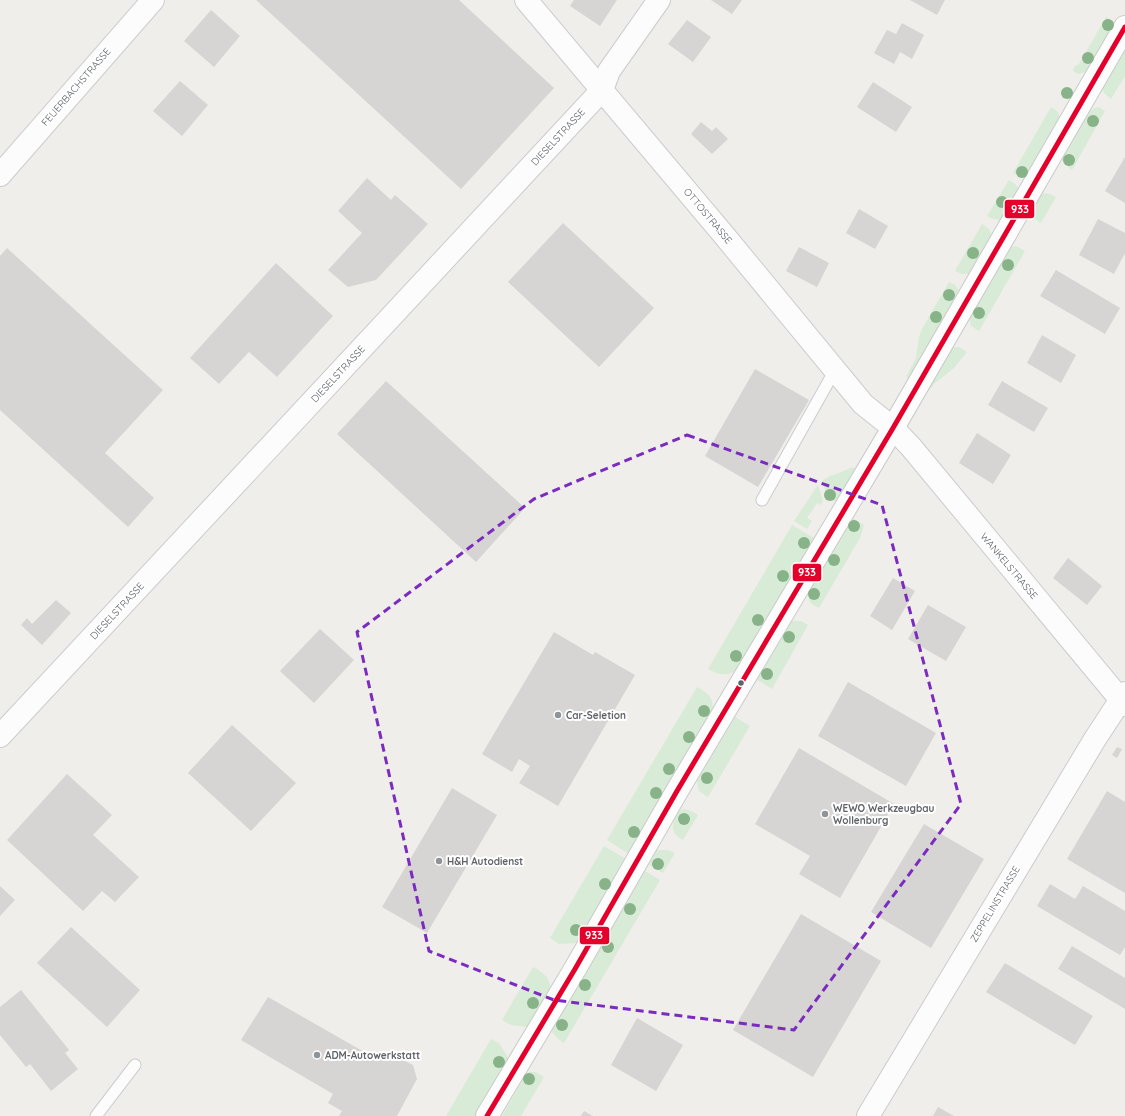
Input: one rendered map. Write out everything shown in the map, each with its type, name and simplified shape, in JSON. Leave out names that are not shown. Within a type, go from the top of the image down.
[{"type":"street","name":"FEUERBACHSTRASSE","points":[[0,175],[153,0]]},
{"type":"street","name":"OTTOSTRASSE","points":[[526,0],[724,234],[863,404],[893,428]]},
{"type":"street","name":"DIESELSTRASSE","points":[[0,736],[602,90],[609,71],[659,0]]},
{"type":"street","points":[[487,1116],[893,428],[1125,27]]},
{"type":"street","name":"WANKELSTRASSE","points":[[893,428],[1123,699]]},
{"type":"street","name":"ZEPPELINSTRASSE","points":[[868,1116],[1095,739],[1123,699]]},
{"type":"lane","points":[[762,500],[835,370]]},
{"type":"lane","points":[[96,1116],[135,1065]]},
{"type":"highlighted area","points":[[687,435],[882,505],[961,804],[794,1030],[554,1000],[429,951],[357,632],[534,499]]},
{"type":"green space","points":[[1106,17],[1116,23],[1089,71],[1078,74],[1073,71],[1075,66],[1079,64]]},
{"type":"green space","points":[[1125,50],[1125,76],[1111,99],[1102,89]]},
{"type":"green space","points":[[1051,107],[1057,111],[1061,119],[1026,177],[1013,173]]},
{"type":"green space","points":[[1099,107],[1105,111],[1072,170],[1064,163],[1062,157],[1090,111]]},
{"type":"green space","points":[[1009,180],[1019,189],[1000,220],[987,216]]},
{"type":"green space","points":[[1041,193],[1050,194],[1056,197],[1041,223],[1035,219],[1030,212]]},
{"type":"green space","points":[[982,224],[989,229],[992,235],[969,274],[961,274],[955,271]]},
{"type":"green space","points":[[1011,246],[1018,247],[1025,251],[979,331],[971,326],[969,318]]},
{"type":"green space","points":[[949,282],[955,285],[959,291],[908,378],[906,377],[916,358],[919,337],[922,329]]},
{"type":"green space","points":[[951,347],[959,347],[967,352],[954,368],[935,383],[928,391],[926,390]]},
{"type":"green space","points":[[852,467],[856,469],[836,502],[827,496],[822,481]]},
{"type":"green space","points":[[818,485],[823,501],[821,505],[817,503],[807,518],[812,521],[807,529],[794,521]]},
{"type":"green space","points":[[852,518],[864,525],[860,538],[819,608],[810,602],[808,592]]},
{"type":"green space","points":[[792,525],[814,538],[739,669],[731,673],[720,674],[708,669]]},
{"type":"green space","points":[[791,621],[801,621],[808,625],[772,689],[757,680]]},
{"type":"green space","points":[[697,687],[706,692],[712,701],[712,714],[629,854],[607,840]]},
{"type":"green space","points":[[735,717],[750,726],[708,797],[699,791],[697,781]]},
{"type":"green space","points":[[683,809],[689,810],[698,815],[683,840],[675,834],[673,826],[677,814]]},
{"type":"green space","points":[[604,846],[626,859],[577,943],[559,944],[550,938]]},
{"type":"green space","points":[[657,850],[668,850],[675,853],[663,873],[649,865]]},
{"type":"green space","points":[[645,871],[660,880],[564,1043],[551,1031]]},
{"type":"green space","points":[[533,967],[548,979],[550,989],[548,995],[527,1027],[511,1025],[502,1020]]},
{"type":"green space","points":[[491,1039],[499,1043],[509,1059],[476,1116],[446,1116]]},
{"type":"green space","points":[[529,1072],[536,1072],[544,1077],[521,1116],[502,1116],[524,1078]]},
{"type":"building","points":[[256,0],[459,0],[554,88],[461,189]]},
{"type":"building","points":[[574,0],[617,0],[600,26],[570,6]]},
{"type":"building","points":[[711,0],[742,0],[732,14]]},
{"type":"building","points":[[910,0],[945,0],[937,15]]},
{"type":"building","points":[[211,10],[240,36],[214,67],[184,41]]},
{"type":"building","points":[[687,20],[711,37],[693,62],[668,44]]},
{"type":"building","points":[[902,23],[924,35],[912,59],[900,52],[894,64],[874,53],[887,30],[896,34]]},
{"type":"building","points":[[180,81],[208,105],[182,136],[153,111]]},
{"type":"building","points":[[873,82],[912,107],[896,132],[857,107]]},
{"type":"building","points":[[701,122],[712,131],[716,127],[728,139],[712,154],[691,134]]},
{"type":"building","points":[[1125,157],[1125,203],[1105,191]]},
{"type":"building","points":[[367,178],[391,200],[395,195],[428,224],[376,280],[348,287],[328,270],[362,233],[338,211]]},
{"type":"building","points":[[859,209],[888,226],[875,249],[846,233]]},
{"type":"building","points":[[1098,219],[1125,233],[1125,253],[1114,274],[1079,255]]},
{"type":"building","points":[[563,223],[654,308],[599,367],[508,282]]},
{"type":"building","points":[[799,247],[829,263],[817,287],[786,271]]},
{"type":"building","points":[[7,248],[163,390],[105,453],[154,498],[128,527],[0,410],[0,256]]},
{"type":"building","points":[[276,263],[333,316],[277,377],[249,352],[219,384],[190,358]]},
{"type":"building","points":[[1056,270],[1120,308],[1105,334],[1040,296]]},
{"type":"building","points":[[1042,335],[1076,355],[1061,383],[1027,363]]},
{"type":"building","points":[[755,369],[809,400],[758,487],[705,456]]},
{"type":"building","points":[[386,381],[525,508],[476,562],[337,434]]},
{"type":"building","points":[[1002,381],[1048,408],[1034,432],[988,405]]},
{"type":"building","points":[[977,433],[1011,455],[993,484],[959,463]]},
{"type":"building","points":[[1068,558],[1102,586],[1087,605],[1053,578]]},
{"type":"building","points":[[893,578],[915,591],[892,630],[870,616]]},
{"type":"building","points":[[56,600],[71,613],[42,645],[21,625],[27,618],[32,624]]},
{"type":"building","points":[[928,605],[966,627],[946,661],[908,639]]},
{"type":"building","points":[[320,629],[354,660],[314,703],[280,671]]},
{"type":"building","name":"Car-Seletion","points":[[554,632],[593,655],[595,652],[635,675],[558,806],[519,783],[530,766],[519,759],[512,772],[482,754]]},
{"type":"building","points":[[848,682],[936,733],[906,786],[818,736]]},
{"type":"building","points":[[232,725],[296,783],[251,831],[188,773]]},
{"type":"building","points":[[1117,747],[1122,749],[1117,758],[1112,755]]},
{"type":"building","name":"WEWO Werkzeugbau Wollenburg","points":[[799,748],[894,804],[840,898],[799,874],[810,856],[755,824]]},
{"type":"building","points":[[67,774],[112,815],[93,835],[139,877],[115,902],[102,891],[83,911],[7,840]]},
{"type":"building","name":"H&H Autodienst","points":[[452,788],[497,815],[427,933],[382,907]]},
{"type":"building","points":[[1107,791],[1125,802],[1125,893],[1067,859]]},
{"type":"building","points":[[924,824],[984,859],[931,948],[871,912]]},
{"type":"building","points":[[1050,884],[1075,899],[1083,886],[1125,911],[1125,947],[1120,955],[1037,906]]},
{"type":"building","points":[[0,886],[15,900],[0,916]]},
{"type":"building","points":[[801,914],[881,961],[813,1077],[733,1030]]},
{"type":"building","points":[[71,927],[140,990],[107,1027],[37,963]]},
{"type":"building","points":[[1072,946],[1125,978],[1125,1009],[1058,969]]},
{"type":"building","points":[[1005,963],[1093,1016],[1075,1045],[986,992]]},
{"type":"building","points":[[21,990],[69,1050],[65,1053],[78,1069],[51,1091],[30,1064],[26,1067],[0,1035],[0,1007]]},
{"type":"building","name":"ADM-Autowerkstatt","points":[[268,997],[373,1057],[387,1052],[413,1065],[417,1079],[397,1116],[339,1116],[342,1111],[328,1103],[333,1094],[241,1040]]},
{"type":"building","points":[[637,1018],[683,1045],[656,1091],[611,1065]]},
{"type":"building","points":[[938,1107],[954,1116],[933,1116]]},
{"type":"building","points":[[584,1111],[593,1116],[581,1116]]},
{"type":"transit line","name":"933","points":[[487,1116],[575,969],[677,791],[893,428],[1125,27]]},
{"type":"place","name":"Car-Seletion","points":[[558,715]]},
{"type":"place","name":"WEWO Werkzeugbau Wollenburg","points":[[825,814]]},
{"type":"place","name":"H&H Autodienst","points":[[439,861]]},
{"type":"place","name":"ADM-Autowerkstatt","points":[[317,1055]]}]
